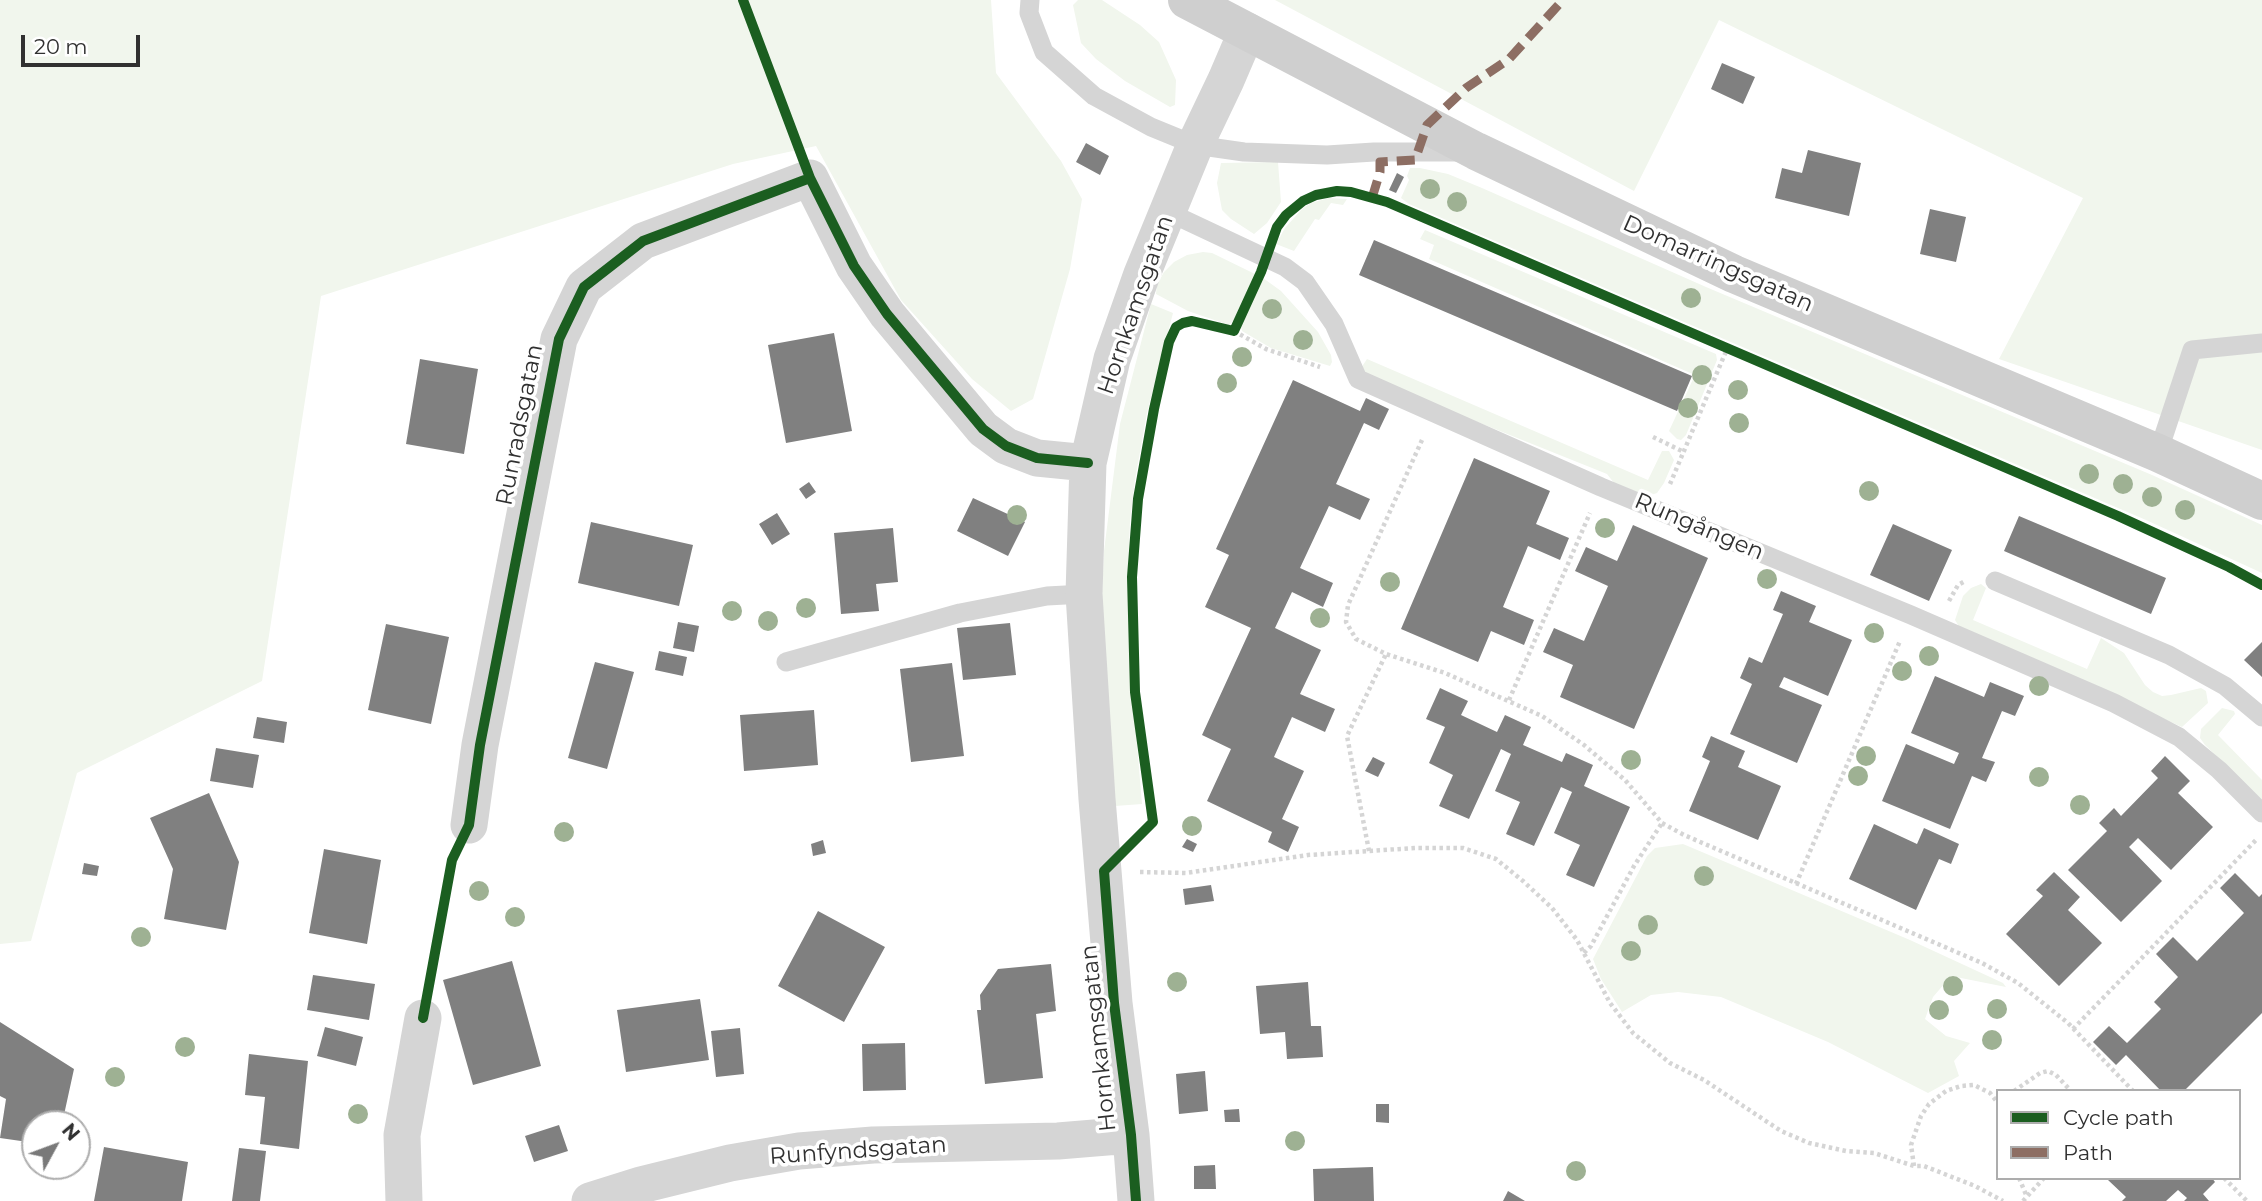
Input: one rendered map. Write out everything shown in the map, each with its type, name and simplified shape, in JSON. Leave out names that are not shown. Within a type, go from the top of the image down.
[{"type":"street","name":"Domarringsgatan","points":[[1187,0],[1476,151],[1734,274],[2158,453],[2262,500]]},
{"type":"street","name":"Hornkamsgatan","points":[[1136,1201],[1131,1135],[1114,1003],[1097,799],[1084,594],[1088,463],[1112,359],[1142,274],[1195,145],[1247,31]]},
{"type":"street","name":"Runradsgatan","points":[[469,825],[480,745],[559,339],[584,288],[643,241],[810,178],[854,265],[880,304],[983,429],[1006,446],[1037,458],[1088,463]]},
{"type":"street","points":[[404,1201],[401,1135],[423,1018]]},
{"type":"street","name":"Runfyndsgatan","points":[[590,1201],[730,1163],[799,1151],[873,1145],[1058,1140],[1131,1135]]},
{"type":"lane","points":[[1030,0],[1029,13],[1044,52],[1094,96],[1151,127],[1195,145],[1244,152],[1327,155],[1476,151]]},
{"type":"lane","points":[[1168,212],[1285,267],[1305,282],[1334,324],[1359,379]]},
{"type":"lane","points":[[2158,453],[2192,350],[2262,343]]},
{"type":"lane","name":"Rungången","points":[[1359,379],[1601,486],[1945,629],[2114,704],[2179,737],[2219,770],[2262,813]]},
{"type":"lane","points":[[1994,581],[2169,655],[2225,686],[2262,717]]},
{"type":"lane","points":[[786,662],[960,613],[1047,596],[1084,594]]},
{"type":"path","points":[[1234,331],[1266,349],[1359,379]]},
{"type":"path","points":[[1659,510],[1727,349]]},
{"type":"path","points":[[1434,414],[1348,605],[1346,622],[1356,639],[1386,654],[1445,673],[1542,716],[1584,745],[1625,780],[1662,823],[1684,835],[1982,963],[2018,983],[2073,1029],[2129,1089]]},
{"type":"path","points":[[1653,437],[1684,452]]},
{"type":"path","points":[[1509,700],[1601,486]]},
{"type":"path","points":[[1945,629],[1949,601],[1958,585],[1969,579],[1994,581]]},
{"type":"path","points":[[1796,884],[1911,615]]},
{"type":"path","points":[[1369,851],[1347,736],[1386,654]]},
{"type":"path","points":[[1584,953],[1591,946],[1634,866],[1662,823]]},
{"type":"path","points":[[2073,1029],[2262,835]]},
{"type":"path","points":[[1104,871],[1186,873],[1308,855],[1415,848],[1463,848],[1496,859],[1552,908],[1577,940],[1610,1003],[1633,1033],[1670,1063],[1704,1080],[1781,1131],[1809,1143],[1846,1152],[1874,1153],[1924,1167],[1975,1186],[2003,1201]]},
{"type":"path","points":[[2017,1089],[2040,1073],[2048,1072],[2056,1075],[2069,1089]]},
{"type":"path","points":[[1914,1166],[1911,1145],[1921,1116],[1929,1104],[1946,1091],[1974,1085],[1990,1093],[1996,1100]]},
{"type":"path","points":[[2020,1180],[2025,1199]]},
{"type":"path","points":[[2025,1199],[2042,1180]]},
{"type":"path","points":[[2226,1180],[2247,1201]]},
{"type":"shaded area","points":[[0,0],[991,0],[996,73],[1061,161],[1082,199],[1070,269],[1033,399],[1011,411],[972,379],[901,300],[816,146],[733,164],[321,296],[262,681],[77,773],[31,941],[0,944]]},
{"type":"shaded area","points":[[1078,0],[1102,0],[1140,25],[1159,42],[1176,80],[1175,105],[1170,107],[1125,81],[1096,59],[1081,43],[1073,5]]},
{"type":"shaded area","points":[[1275,0],[2262,0],[2262,450],[1999,359],[2083,198],[1719,20],[1634,191]]},
{"type":"shaded area","points":[[1278,162],[1281,202],[1267,223],[1254,234],[1222,210],[1217,183],[1221,163]]},
{"type":"shaded area","points":[[1410,168],[1448,174],[1482,188],[1706,287],[2152,475],[2262,525],[2262,573],[2146,520],[1409,204],[1401,198],[1409,180],[1407,176]]},
{"type":"shaded area","points":[[1329,198],[1347,199],[1343,205],[1331,203],[1319,220],[1315,219],[1294,251],[1276,244],[1285,228],[1302,209],[1311,203]]},
{"type":"shaded area","points":[[1425,230],[1716,354],[1717,360],[1686,435],[1681,440],[1669,431],[1695,375],[1429,259],[1434,245],[1420,239]]},
{"type":"shaded area","points":[[1212,253],[1255,274],[1234,320],[1229,325],[1188,311],[1156,294],[1157,284],[1174,262],[1187,255]]},
{"type":"shaded area","points":[[1263,278],[1281,291],[1318,332],[1331,355],[1330,366],[1271,348],[1242,331],[1241,326]]},
{"type":"shaded area","points":[[1151,304],[1173,313],[1147,413],[1130,521],[1128,571],[1131,672],[1142,804],[1115,806],[1102,596],[1104,551],[1120,424]]},
{"type":"shaded area","points":[[1367,359],[1648,480],[1662,451],[1669,451],[1674,460],[1657,493],[1645,497],[1614,483],[1607,474],[1450,411],[1366,373],[1363,365]]},
{"type":"shaded area","points":[[1981,584],[1986,588],[1973,620],[2087,669],[2101,638],[2124,653],[2145,685],[2153,692],[2162,696],[2201,688],[2206,691],[2208,703],[2182,727],[1960,628],[1955,620],[1963,596],[1971,588]]},
{"type":"shaded area","points":[[2222,708],[2234,711],[2235,714],[2218,735],[2262,780],[2262,800],[2200,738],[2201,729]]},
{"type":"shaded area","points":[[1683,844],[1910,940],[2003,983],[2006,987],[1951,976],[1933,997],[1925,1019],[1946,1036],[1970,1043],[1954,1061],[1959,1076],[1928,1093],[1828,1042],[1721,997],[1678,992],[1651,995],[1622,1012],[1601,979],[1593,959],[1647,856],[1655,848]]},
{"type":"building","points":[[1722,63],[1755,77],[1743,104],[1711,89]]},
{"type":"building","points":[[1086,143],[1109,156],[1100,175],[1076,162]]},
{"type":"building","points":[[1808,150],[1861,163],[1849,216],[1775,198],[1782,168],[1802,173]]},
{"type":"building","points":[[1397,173],[1404,177],[1396,193],[1389,190]]},
{"type":"building","points":[[1930,209],[1966,217],[1956,262],[1920,254]]},
{"type":"building","points":[[1374,240],[1692,376],[1677,411],[1359,275]]},
{"type":"building","points":[[834,333],[852,431],[786,443],[768,345]]},
{"type":"building","points":[[420,359],[478,369],[464,454],[406,444]]},
{"type":"building","points":[[1293,380],[1360,411],[1366,398],[1389,409],[1379,430],[1364,423],[1336,484],[1370,499],[1360,520],[1329,506],[1300,568],[1333,583],[1323,607],[1292,592],[1275,628],[1321,650],[1300,694],[1335,709],[1325,732],[1292,717],[1274,757],[1304,771],[1282,819],[1299,827],[1288,852],[1268,842],[1272,832],[1207,801],[1231,749],[1202,735],[1251,628],[1205,607],[1229,555],[1216,549]]},
{"type":"building","points":[[1474,458],[1550,491],[1536,524],[1569,538],[1560,560],[1528,546],[1503,607],[1534,620],[1524,645],[1491,631],[1478,662],[1401,629]]},
{"type":"building","points":[[809,482],[816,492],[806,499],[799,489]]},
{"type":"building","points":[[973,498],[1025,522],[1008,556],[957,531]]},
{"type":"building","points":[[777,513],[790,534],[772,545],[759,524]]},
{"type":"building","points":[[2019,516],[2166,578],[2151,614],[2004,551]]},
{"type":"building","points":[[591,522],[693,545],[679,606],[578,583]]},
{"type":"building","points":[[1893,524],[1952,550],[1929,601],[1870,575]]},
{"type":"building","points":[[1633,525],[1708,558],[1634,729],[1560,697],[1573,665],[1543,652],[1554,628],[1584,641],[1608,586],[1575,571],[1586,547],[1617,561]]},
{"type":"building","points":[[893,528],[898,582],[876,584],[879,611],[841,614],[834,533]]},
{"type":"building","points":[[1781,591],[1816,606],[1809,622],[1852,640],[1828,696],[1784,677],[1779,687],[1822,705],[1797,763],[1730,734],[1752,684],[1740,678],[1749,657],[1762,663],[1783,614],[1773,610]]},
{"type":"building","points":[[678,622],[699,626],[694,652],[673,648]]},
{"type":"building","points":[[1010,623],[1016,675],[963,680],[957,628]]},
{"type":"building","points":[[386,624],[449,637],[431,724],[368,710]]},
{"type":"building","points":[[2262,642],[2262,677],[2244,660]]},
{"type":"building","points":[[659,651],[687,657],[683,676],[655,670]]},
{"type":"building","points":[[595,662],[634,672],[607,769],[568,758]]},
{"type":"building","points":[[952,663],[964,756],[911,762],[900,669]]},
{"type":"building","points":[[1935,676],[1984,697],[1990,682],[2024,696],[2015,716],[2002,711],[1982,758],[1995,762],[1986,782],[1972,776],[1950,829],[1882,801],[1906,744],[1954,764],[1959,753],[1911,733]]},
{"type":"building","points":[[1440,688],[1468,701],[1461,715],[1497,732],[1505,715],[1531,727],[1523,745],[1562,762],[1566,753],[1593,765],[1584,786],[1630,807],[1594,887],[1566,875],[1580,845],[1554,833],[1572,792],[1561,787],[1534,846],[1506,834],[1520,802],[1495,791],[1511,754],[1501,749],[1469,819],[1439,806],[1453,775],[1429,763],[1445,727],[1426,719]]},
{"type":"building","points":[[814,710],[818,765],[744,771],[740,715]]},
{"type":"building","points":[[257,717],[287,722],[284,743],[253,738]]},
{"type":"building","points":[[1711,736],[1745,751],[1738,767],[1781,786],[1758,840],[1689,811],[1710,761],[1702,757]]},
{"type":"building","points":[[216,748],[259,755],[253,788],[210,781]]},
{"type":"building","points":[[2165,756],[2190,781],[2178,793],[2213,827],[2171,870],[2138,838],[2129,847],[2162,881],[2121,922],[2068,870],[2107,831],[2099,823],[2114,808],[2121,816],[2158,778],[2151,771]]},
{"type":"building","points":[[1373,757],[1385,763],[1378,777],[1365,771]]},
{"type":"building","points":[[209,793],[239,862],[226,930],[164,919],[173,869],[150,818]]},
{"type":"building","points":[[1874,824],[1917,844],[1924,828],[1959,844],[1951,864],[1939,859],[1916,910],[1849,879]]},
{"type":"building","points":[[1187,839],[1197,844],[1193,852],[1182,847]]},
{"type":"building","points":[[823,840],[826,853],[813,856],[811,844]]},
{"type":"building","points":[[324,849],[381,860],[367,944],[309,933]]},
{"type":"building","points":[[84,863],[99,866],[97,876],[82,874]]},
{"type":"building","points":[[2054,872],[2080,897],[2068,910],[2102,943],[2059,986],[2006,934],[2043,896],[2036,890]]},
{"type":"building","points":[[2235,873],[2259,897],[2262,894],[2262,1013],[2186,1089],[2159,1089],[2126,1055],[2116,1065],[2093,1042],[2109,1026],[2127,1043],[2161,1009],[2154,1002],[2178,977],[2156,954],[2173,937],[2197,961],[2244,913],[2220,888]]},
{"type":"building","points":[[1211,885],[1214,901],[1185,905],[1183,889]]},
{"type":"building","points":[[818,911],[885,947],[844,1022],[778,986]]},
{"type":"building","points":[[512,961],[541,1066],[473,1085],[443,980]]},
{"type":"building","points":[[1051,964],[1056,1011],[1036,1014],[1043,1078],[985,1084],[977,1010],[981,1010],[980,995],[998,969]]},
{"type":"building","points":[[313,975],[375,984],[369,1020],[307,1010]]},
{"type":"building","points":[[1308,982],[1311,1026],[1321,1026],[1323,1057],[1287,1059],[1285,1032],[1260,1034],[1256,986]]},
{"type":"building","points":[[700,999],[709,1060],[626,1072],[617,1010]]},
{"type":"building","points":[[0,1022],[74,1069],[65,1110],[21,1110],[21,1141],[0,1138],[6,1099],[0,1096]]},
{"type":"building","points":[[325,1027],[363,1037],[356,1066],[317,1056]]},
{"type":"building","points":[[740,1028],[744,1074],[716,1077],[711,1031]]},
{"type":"building","points":[[905,1043],[906,1090],[863,1091],[862,1044]]},
{"type":"building","points":[[249,1054],[308,1061],[299,1149],[260,1144],[265,1097],[245,1095]]},
{"type":"building","points":[[1205,1071],[1208,1111],[1179,1114],[1176,1074]]},
{"type":"building","points":[[1376,1104],[1389,1104],[1389,1123],[1376,1122]]},
{"type":"building","points":[[1239,1109],[1240,1122],[1225,1122],[1224,1110]]},
{"type":"building","points":[[559,1125],[568,1151],[534,1162],[525,1136]]},
{"type":"building","points":[[104,1147],[188,1162],[182,1201],[94,1201]]},
{"type":"building","points":[[239,1148],[266,1151],[260,1201],[232,1201]]},
{"type":"building","points":[[1215,1165],[1216,1189],[1194,1189],[1194,1166]]},
{"type":"building","points":[[1373,1167],[1374,1201],[1314,1201],[1313,1169]]},
{"type":"building","points":[[2108,1180],[2215,1182],[2203,1194],[2209,1201],[2184,1201],[2187,1198],[2178,1190],[2166,1201],[2122,1201],[2126,1197]]},
{"type":"building","points":[[1508,1191],[1525,1201],[1503,1201]]},
{"type":"marked path","points":[[1372,198],[1380,172],[1380,162],[1415,160],[1427,125],[1466,88],[1509,59],[1563,0]]},
{"type":"cycle path","points":[[743,0],[810,178]]},
{"type":"cycle path","points":[[423,1018],[452,860],[469,825],[480,745],[559,339],[584,287],[643,241],[810,178],[854,266],[887,314],[983,429],[1006,446],[1037,458],[1088,463]]},
{"type":"cycle path","points":[[1136,1201],[1131,1135],[1114,1003],[1104,871],[1153,822],[1135,692],[1132,577],[1138,499],[1154,409],[1169,342],[1176,327],[1192,321],[1234,331],[1261,272],[1277,227],[1286,215],[1303,201],[1337,191],[1387,202],[2118,516],[2262,585]]}]
